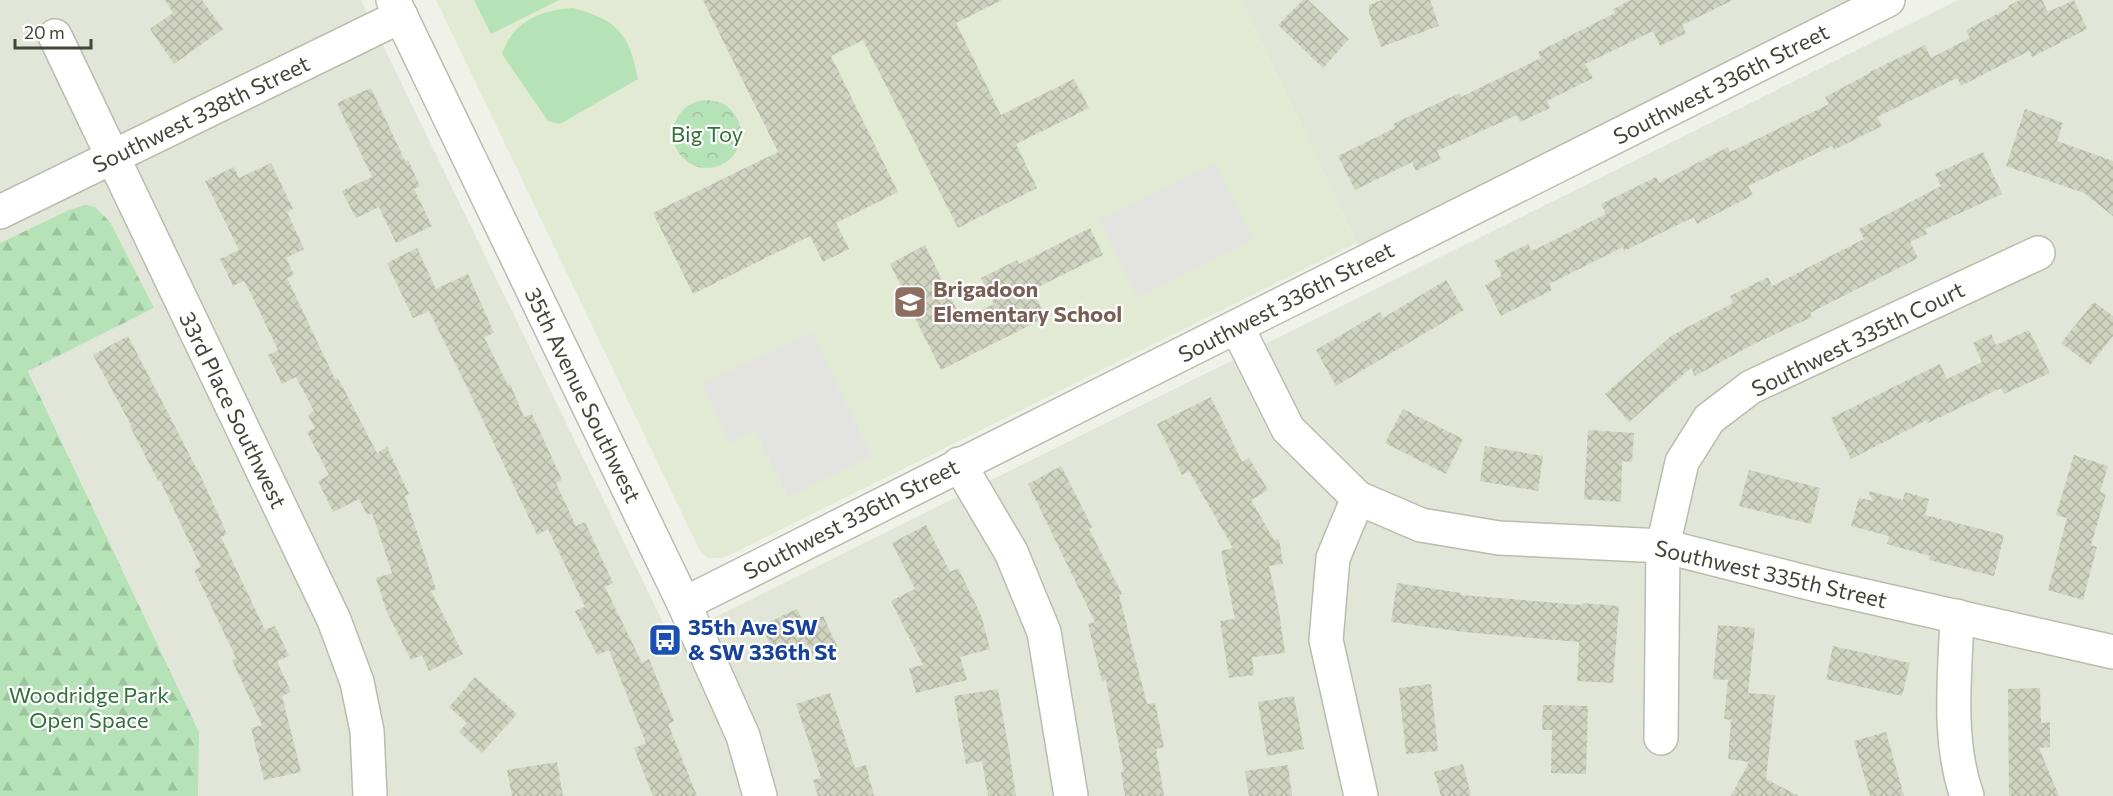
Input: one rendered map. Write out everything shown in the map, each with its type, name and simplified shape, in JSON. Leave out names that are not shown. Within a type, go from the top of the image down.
[{"type":"street","name":"Southwest 336th Street","points":[[684,604],[959,464],[1888,0]]},
{"type":"street","name":"Southwest 338th Street","points":[[0,212],[111,158],[397,8]]},
{"type":"street","name":"35th Avenue Southwest","points":[[397,8],[684,604],[743,736],[760,796]]},
{"type":"street","name":"33rd Place Southwest","points":[[55,36],[111,158],[334,620],[357,682],[367,730],[370,796]]},
{"type":"street","name":"Southwest 335th Court","points":[[1661,738],[1663,546],[1682,462],[1709,419],[1751,387],[2038,253]]},
{"type":"street","points":[[1237,327],[1288,429],[1358,498],[1334,558],[1326,640],[1361,796]]},
{"type":"street","points":[[959,464],[1011,552],[1044,632],[1071,796]]},
{"type":"street","name":"Southwest 335th Street","points":[[1358,498],[1421,525],[1499,538],[1663,546],[1818,585],[2113,652]]},
{"type":"street","points":[[1957,616],[1954,723],[1959,772],[1967,796]]},
{"type":"shaded area","points":[[0,0],[361,0],[671,639],[1958,0],[2113,0],[2113,796],[198,796],[199,732],[28,370],[154,308],[74,208],[0,243]]},
{"type":"shaded area","name":"Brigadoon Elementary School","points":[[436,0],[1241,0],[1357,243],[732,554],[721,558],[708,558],[698,547]]},
{"type":"shaded area","points":[[1241,0],[1888,0],[1366,262]]},
{"type":"shaded area","points":[[1215,163],[1253,240],[1137,297],[1099,220]]},
{"type":"shaded area","points":[[812,332],[872,456],[788,497],[755,430],[730,443],[701,384]]},
{"type":"green space","points":[[474,0],[559,0],[491,34]]},
{"type":"green space","points":[[573,8],[601,18],[619,31],[630,51],[638,79],[560,124],[548,121],[502,54],[513,33],[530,19],[550,11]]},
{"type":"green space","name":"Big Toy","points":[[707,100],[720,103],[731,110],[738,121],[741,134],[738,147],[731,158],[720,165],[707,168],[694,165],[683,158],[676,147],[673,134],[676,121],[683,110],[694,103]]},
{"type":"green space","name":"Woodridge Park Open Space","points":[[85,205],[95,207],[110,222],[154,308],[28,371],[199,732],[198,796],[0,796],[0,243],[69,210]]},
{"type":"building","points":[[165,0],[202,0],[223,29],[174,64],[150,29],[173,13]]},
{"type":"building","points":[[703,0],[1002,0],[956,23],[1001,115],[1074,79],[1089,108],[1016,144],[1037,188],[958,228],[863,40],[831,56],[898,192],[836,223],[849,249],[823,262],[810,236],[693,294],[653,213],[778,152]]},
{"type":"building","points":[[1303,0],[1308,0],[1349,39],[1323,68],[1278,25]]},
{"type":"building","points":[[1382,0],[1430,0],[1439,26],[1381,47],[1369,13],[1369,5]]},
{"type":"building","points":[[1631,0],[1733,0],[1682,25],[1686,33],[1660,46],[1653,31],[1585,64],[1593,78],[1547,101],[1550,108],[1520,122],[1517,115],[1437,151],[1441,159],[1416,171],[1412,162],[1355,190],[1338,156],[1395,128],[1393,124],[1460,93],[1461,97],[1541,58],[1538,52],[1615,13],[1613,9]]},
{"type":"building","points":[[2020,0],[2042,0],[2048,12],[2074,0],[2087,29],[2032,57],[2029,51],[1961,86],[1957,78],[1877,117],[1882,126],[1834,150],[1832,146],[1748,186],[1753,195],[1697,224],[1694,217],[1624,251],[1623,247],[1549,284],[1552,290],[1501,316],[1485,285],[1502,276],[1494,261],[1528,244],[1532,251],[1606,214],[1601,204],[1656,177],[1659,183],[1728,147],[1730,152],[1829,104],[1825,97],[1925,45],[1931,58],[1970,38],[1966,30]]},
{"type":"building","points":[[371,88],[405,161],[408,160],[420,186],[414,189],[432,226],[396,243],[379,207],[356,218],[342,191],[372,177],[337,103]]},
{"type":"building","points":[[2025,109],[2063,123],[2057,141],[2113,161],[2113,216],[2084,193],[2006,166]]},
{"type":"building","points":[[1983,152],[2002,194],[1925,229],[1927,234],[1910,242],[1918,258],[1810,313],[1812,317],[1754,344],[1695,376],[1691,368],[1629,422],[1605,394],[1671,336],[1733,303],[1730,296],[1768,277],[1772,286],[1864,239],[1859,229],[1941,186],[1935,174]]},
{"type":"building","points":[[271,163],[293,209],[287,212],[304,249],[286,258],[294,275],[287,278],[335,379],[338,378],[377,453],[387,447],[409,494],[405,496],[436,589],[431,591],[463,654],[429,671],[422,655],[411,660],[386,610],[376,578],[392,573],[372,513],[367,515],[359,499],[333,512],[318,481],[329,475],[307,432],[315,428],[308,415],[314,411],[296,377],[282,384],[268,355],[278,350],[257,306],[244,281],[233,286],[220,259],[239,250],[205,181],[234,167],[239,178]]},
{"type":"building","points":[[1090,228],[1103,255],[1032,290],[1046,317],[941,370],[890,264],[925,245],[962,320],[994,304],[981,278],[1017,260],[1019,264]]},
{"type":"building","points":[[417,248],[436,289],[468,274],[494,333],[484,337],[508,385],[510,384],[524,417],[532,414],[562,480],[556,483],[576,526],[585,522],[613,583],[605,587],[642,663],[649,659],[674,721],[668,724],[697,796],[653,796],[634,748],[646,743],[609,650],[597,655],[575,611],[585,607],[548,529],[537,535],[429,311],[413,318],[387,263]]},
{"type":"building","points":[[1446,280],[1464,310],[1336,386],[1316,350],[1380,312],[1383,318]]},
{"type":"building","points":[[2094,302],[2113,316],[2113,336],[2090,365],[2061,343]]},
{"type":"building","points":[[2029,330],[2050,373],[2004,394],[2001,388],[1928,423],[1927,420],[1851,459],[1831,418],[1940,364],[1947,379],[1982,362],[1973,343],[1991,334],[1996,345]]},
{"type":"building","points":[[128,336],[202,479],[227,534],[221,537],[265,630],[275,626],[289,656],[277,661],[291,692],[282,696],[301,772],[264,780],[251,728],[262,725],[232,660],[236,658],[194,570],[201,567],[160,480],[158,481],[93,355]]},
{"type":"building","points":[[1211,397],[1242,462],[1249,458],[1268,490],[1251,500],[1274,540],[1279,539],[1283,564],[1269,566],[1285,653],[1252,657],[1254,675],[1229,678],[1220,621],[1235,619],[1221,551],[1233,548],[1189,471],[1182,475],[1157,424]]},
{"type":"building","points":[[1403,409],[1463,439],[1446,474],[1385,443]]},
{"type":"building","points":[[1588,430],[1634,433],[1632,462],[1622,461],[1621,502],[1584,499]]},
{"type":"building","points":[[1485,446],[1543,456],[1538,491],[1480,481]]},
{"type":"building","points":[[2074,455],[2108,466],[2100,492],[2106,494],[2091,545],[2097,547],[2083,600],[2048,590],[2067,518],[2056,515]]},
{"type":"building","points":[[1061,466],[1092,527],[1089,529],[1122,594],[1119,595],[1147,704],[1155,703],[1164,747],[1156,749],[1164,796],[1125,796],[1121,772],[1124,772],[1106,680],[1102,681],[1088,624],[1095,622],[1028,484]]},
{"type":"building","points":[[1749,470],[1820,488],[1811,524],[1739,506]]},
{"type":"building","points":[[1868,491],[1903,500],[1905,492],[1929,499],[1925,515],[2004,535],[1994,576],[1929,560],[1930,556],[1887,544],[1889,536],[1851,526],[1859,498],[1873,501]]},
{"type":"building","points":[[926,525],[950,572],[958,568],[981,615],[990,649],[960,657],[967,680],[916,693],[909,668],[923,665],[891,601],[915,589],[892,543]]},
{"type":"building","points":[[1397,583],[1461,593],[1461,595],[1619,606],[1613,683],[1577,681],[1579,642],[1464,632],[1391,622]]},
{"type":"building","points":[[797,609],[805,625],[823,616],[838,648],[814,659],[807,644],[777,658],[761,626]]},
{"type":"building","points":[[1718,625],[1755,628],[1748,693],[1775,695],[1766,779],[1799,796],[1731,796],[1749,762],[1728,759],[1731,720],[1724,719],[1728,680],[1713,679]]},
{"type":"building","points":[[1833,646],[1910,663],[1902,696],[1826,679]]},
{"type":"building","points":[[475,677],[517,714],[482,753],[459,732],[467,723],[449,707]]},
{"type":"building","points":[[1431,684],[1438,751],[1406,754],[1399,688]]},
{"type":"building","points":[[2040,688],[2041,723],[2050,722],[2050,747],[2039,748],[2059,796],[2009,796],[2008,689]]},
{"type":"building","points":[[998,689],[1016,796],[988,796],[982,761],[966,764],[954,696]]},
{"type":"building","points":[[830,693],[855,768],[866,765],[874,796],[818,796],[813,780],[821,778],[796,704]]},
{"type":"building","points":[[1294,696],[1304,749],[1267,756],[1258,702]]},
{"type":"building","points":[[1543,705],[1588,706],[1586,774],[1551,773],[1552,730],[1542,730]]},
{"type":"building","points":[[1886,732],[1904,796],[1870,796],[1854,741]]},
{"type":"building","points":[[557,762],[563,796],[512,796],[507,770]]},
{"type":"building","points":[[1463,764],[1471,796],[1441,796],[1434,772]]},
{"type":"building","points":[[1288,765],[1292,796],[1249,796],[1245,771]]},
{"type":"place","name":"Brigadoon Elementary School","points":[[910,302]]},
{"type":"place","name":"35th Ave SW & SW 336th St","points":[[665,640]]}]
